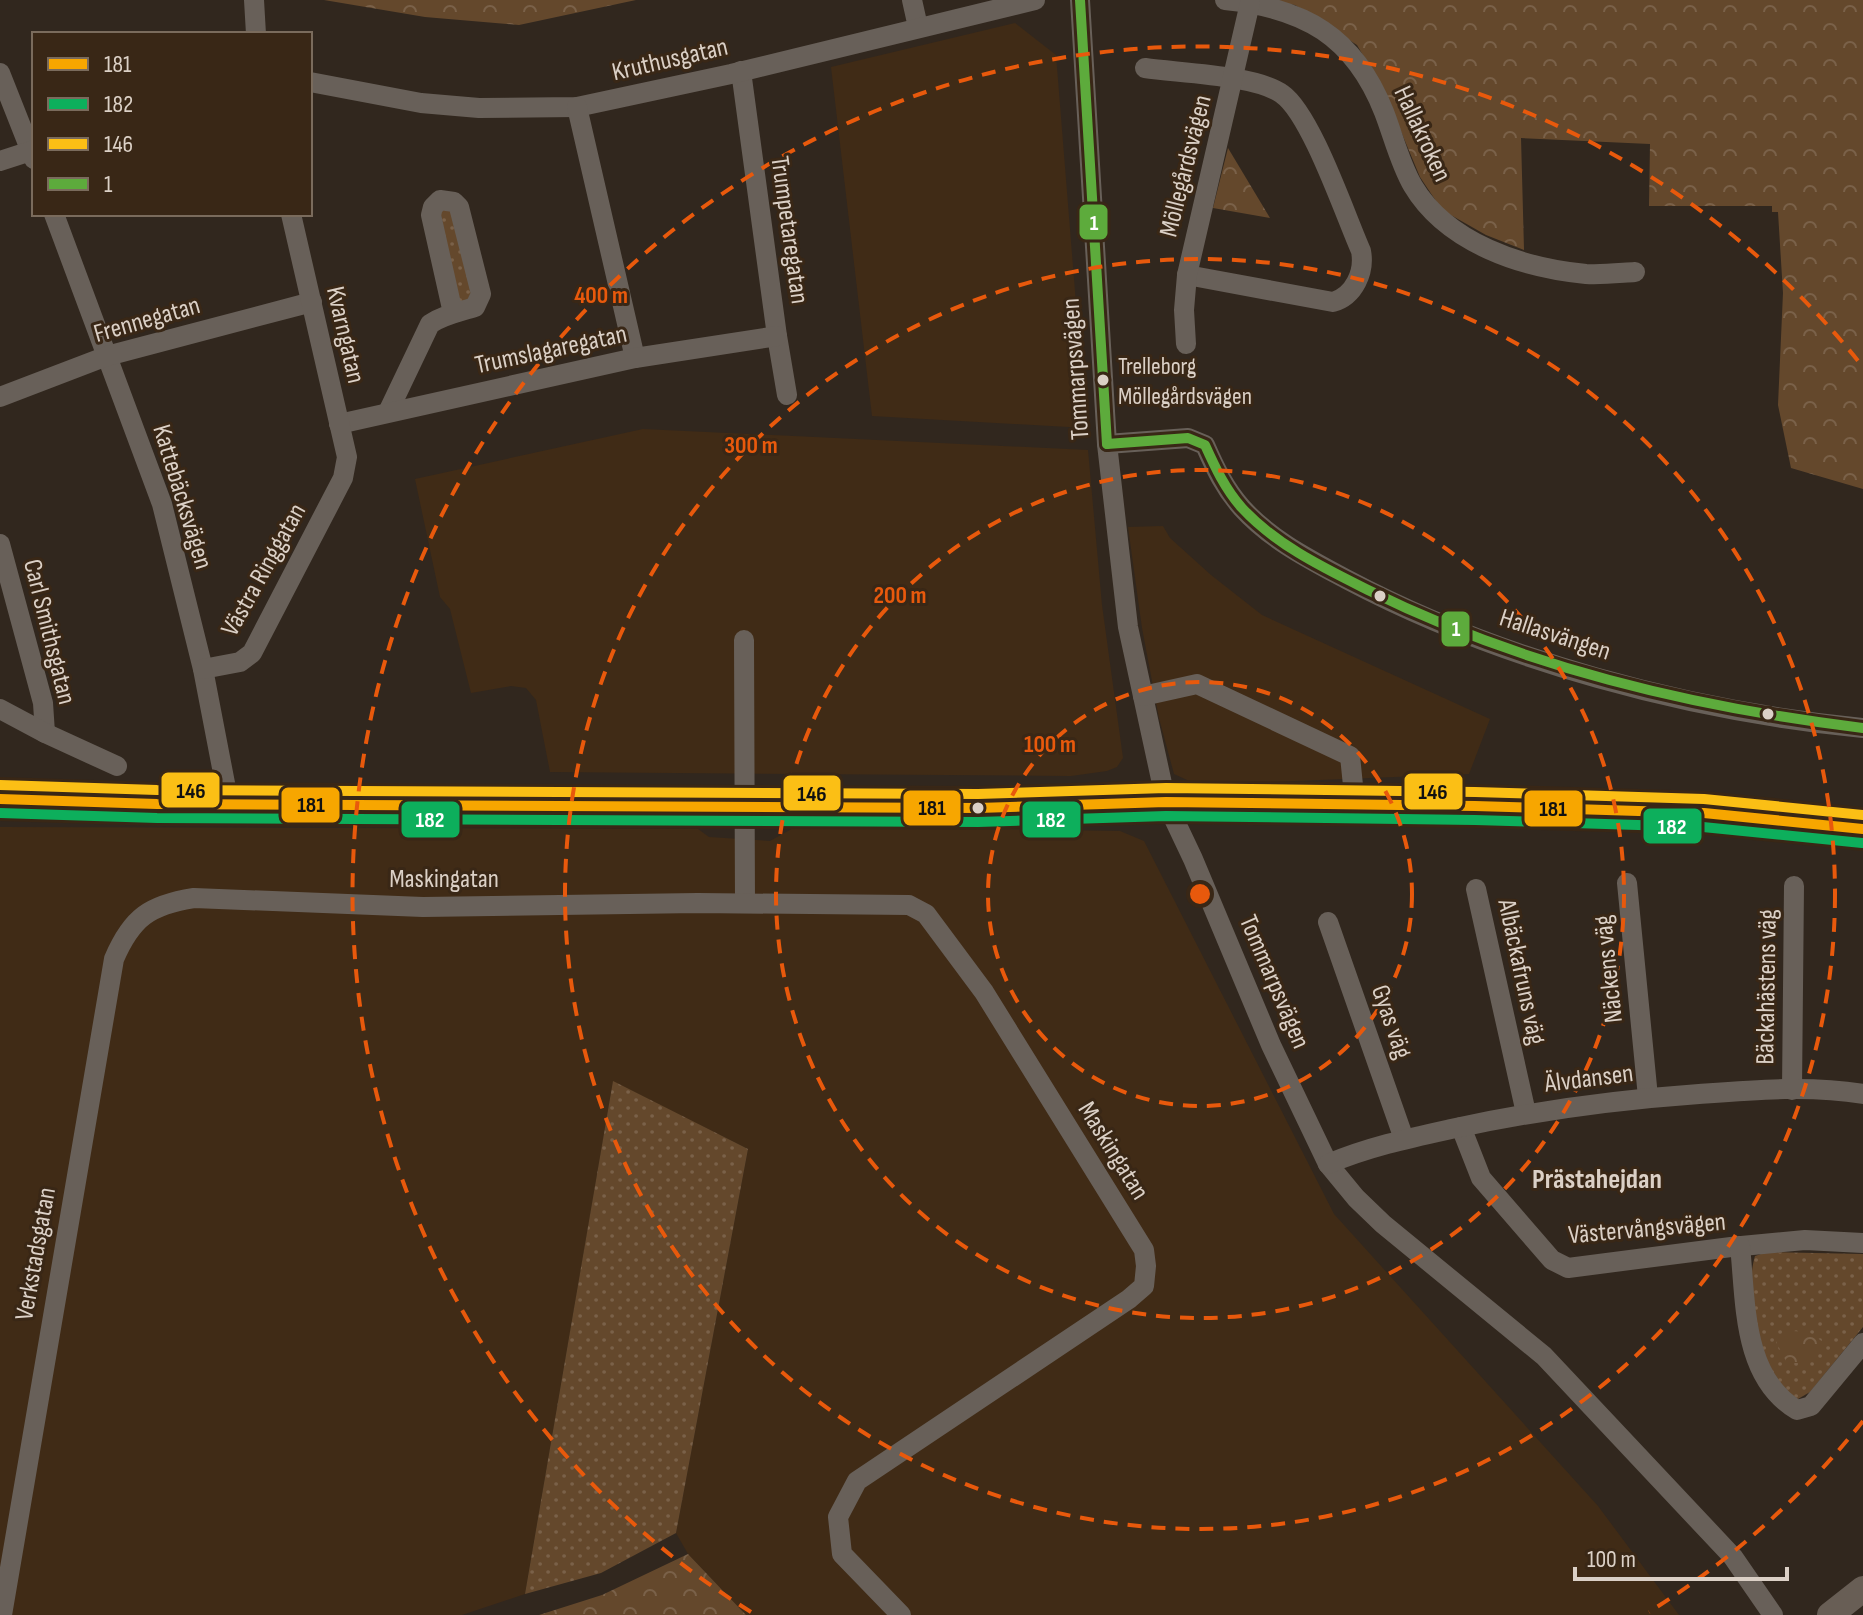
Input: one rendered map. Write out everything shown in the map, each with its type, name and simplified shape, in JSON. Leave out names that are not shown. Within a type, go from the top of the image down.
[{"type":"main road","points":[[0,799],[229,804],[978,808],[1166,802],[1475,806],[1704,813],[1863,829]]},
{"type":"main road","points":[[1830,1615],[1863,1589]]},
{"type":"street","points":[[254,0],[256,32]]},
{"type":"street","points":[[912,0],[918,27]]},
{"type":"street","name":"Kruthusgatan","points":[[312,82],[421,103],[479,108],[577,107],[1035,0]]},
{"type":"street","name":"Tommarpsvägen","points":[[1080,0],[1107,444],[1128,627],[1166,802],[1271,1045],[1328,1164],[1383,1224],[1544,1356],[1733,1557],[1773,1615]]},
{"type":"street","name":"Hallakroken","points":[[1225,0],[1268,6],[1316,24],[1337,39],[1359,65],[1380,103],[1411,184],[1432,211],[1457,232],[1485,247],[1522,260],[1587,274],[1635,272]]},
{"type":"street","name":"Möllegårdsvägen","points":[[1186,344],[1184,310],[1187,275],[1250,3]]},
{"type":"street","points":[[1145,68],[1262,84],[1283,94],[1303,116],[1361,251],[1363,264],[1354,287],[1345,299],[1333,302],[1187,275]]},
{"type":"street","name":"Trumpetaregatan","points":[[741,71],[787,395]]},
{"type":"street","points":[[0,73],[32,152]]},
{"type":"street","points":[[577,107],[635,358]]},
{"type":"street","points":[[0,161],[32,154]]},
{"type":"street","points":[[388,412],[430,324],[475,307],[481,294],[459,207],[454,202],[440,200],[433,207],[431,215],[453,313]]},
{"type":"street","name":"Kattebäcksvägen","points":[[55,216],[162,504],[203,669],[229,804]]},
{"type":"street","name":"Kvarngatan","points":[[291,216],[346,467]]},
{"type":"street","name":"Frennegatan","points":[[0,397],[107,356],[312,302]]},
{"type":"street","name":"Trumslagaregatan","points":[[339,424],[635,358],[777,336]]},
{"type":"street","name":"Hallasvängen","points":[[1107,444],[1188,438],[1205,445],[1218,475],[1241,507],[1284,544],[1375,594],[1469,634],[1572,670],[1726,709],[1863,728]]},
{"type":"street","name":"Västra Ringgatan","points":[[203,669],[240,662],[252,653],[346,467]]},
{"type":"street","name":"Carl Smithsgatan","points":[[0,544],[43,703],[45,733]]},
{"type":"street","points":[[744,640],[745,903]]},
{"type":"street","points":[[1143,696],[1197,684],[1350,756],[1355,805]]},
{"type":"street","points":[[0,709],[117,766]]},
{"type":"street","name":"Näckens väg","points":[[1627,883],[1648,1097]]},
{"type":"street","name":"Bäckahästens väg","points":[[1792,1090],[1794,886]]},
{"type":"street","name":"Albäckafruns väg","points":[[1476,889],[1526,1113]]},
{"type":"street","name":"Maskingatan","points":[[146,913],[166,902],[194,898],[423,907],[745,903],[909,905],[926,914],[984,992],[1144,1250],[1146,1266],[1144,1286],[1129,1299],[857,1481],[838,1517],[842,1554],[901,1615]]},
{"type":"street","name":"Verkstadsgatan","points":[[2,1615],[114,959],[125,933],[146,913]]},
{"type":"street","name":"Gyas väg","points":[[1328,922],[1404,1139]]},
{"type":"street","name":"Älvdansen","points":[[1328,1164],[1404,1139],[1526,1113],[1648,1097],[1792,1090],[1863,1094]]},
{"type":"street","name":"Västervångsvägen","points":[[1461,1127],[1481,1178],[1552,1260],[1568,1268],[1805,1240],[1863,1243]]},
{"type":"street","points":[[1740,1246],[1754,1356],[1769,1384],[1785,1403],[1797,1410],[1811,1406],[1863,1343]]},
{"type":"shaded area","points":[[1015,23],[1056,55],[1086,428],[872,416],[831,67]]},
{"type":"shaded area","points":[[643,429],[1088,450],[1102,605],[1123,758],[1117,767],[1071,776],[550,772],[536,700],[526,688],[511,686],[471,693],[450,609],[440,597],[415,479]]},
{"type":"shaded area","points":[[1163,526],[1170,538],[1211,575],[1262,615],[1490,719],[1469,774],[1198,785],[1174,774],[1159,718],[1142,628],[1128,527]]},
{"type":"shaded area","points":[[797,826],[1120,831],[1144,841],[1334,1214],[1598,1506],[1679,1615],[746,1615],[688,1554],[676,1533],[748,1149],[613,1082],[525,1594],[462,1615],[12,1615],[0,1612],[0,827],[698,829],[709,837],[770,841]]},
{"type":"green space","points":[[324,0],[636,0],[519,25],[425,17]]},
{"type":"green space","points":[[1266,0],[1863,0],[1863,489],[1791,468],[1778,405],[1783,293],[1778,212],[1772,212],[1772,206],[1649,206],[1650,144],[1521,138],[1524,250],[1486,235],[1442,210],[1420,177],[1385,93],[1357,45],[1295,5]]},
{"type":"green space","points":[[1228,148],[1270,218],[1213,208]]},
{"type":"green space","points":[[440,210],[452,212],[472,296],[463,304],[457,300]]},
{"type":"green space","points":[[613,1081],[748,1149],[676,1533],[601,1573],[525,1594]]},
{"type":"green space","points":[[1767,1252],[1863,1254],[1863,1327],[1810,1392],[1798,1399],[1784,1390],[1774,1375],[1756,1325],[1752,1271],[1755,1256]]},
{"type":"green space","points":[[1792,1331],[1809,1332],[1823,1342],[1806,1363],[1787,1363],[1776,1342]]},
{"type":"green space","points":[[688,1554],[746,1615],[539,1615],[602,1595]]},
{"type":"transit line","name":"1","points":[[1080,0],[1107,444]]},
{"type":"transit line","name":"1","points":[[1107,444],[1188,438],[1205,445],[1236,501],[1255,521],[1285,544],[1368,590],[1487,641],[1548,662],[1672,695],[1863,728]]},
{"type":"transit line","name":"146","points":[[0,785],[157,790],[978,794],[1166,788],[1475,792],[1704,799],[1863,815]]},
{"type":"transit line","name":"181","points":[[0,799],[157,804],[978,808],[1166,802],[1475,806],[1704,813],[1863,829]]},
{"type":"transit line","name":"182","points":[[0,813],[157,818],[978,822],[1166,816],[1475,820],[1703,827],[1862,843]]},
{"type":"place","name":"Trelleborg Möllegårdsvägen","points":[[1103,380]]},
{"type":"district","name":"Prästahejdan","points":[[1597,1179]]}]
